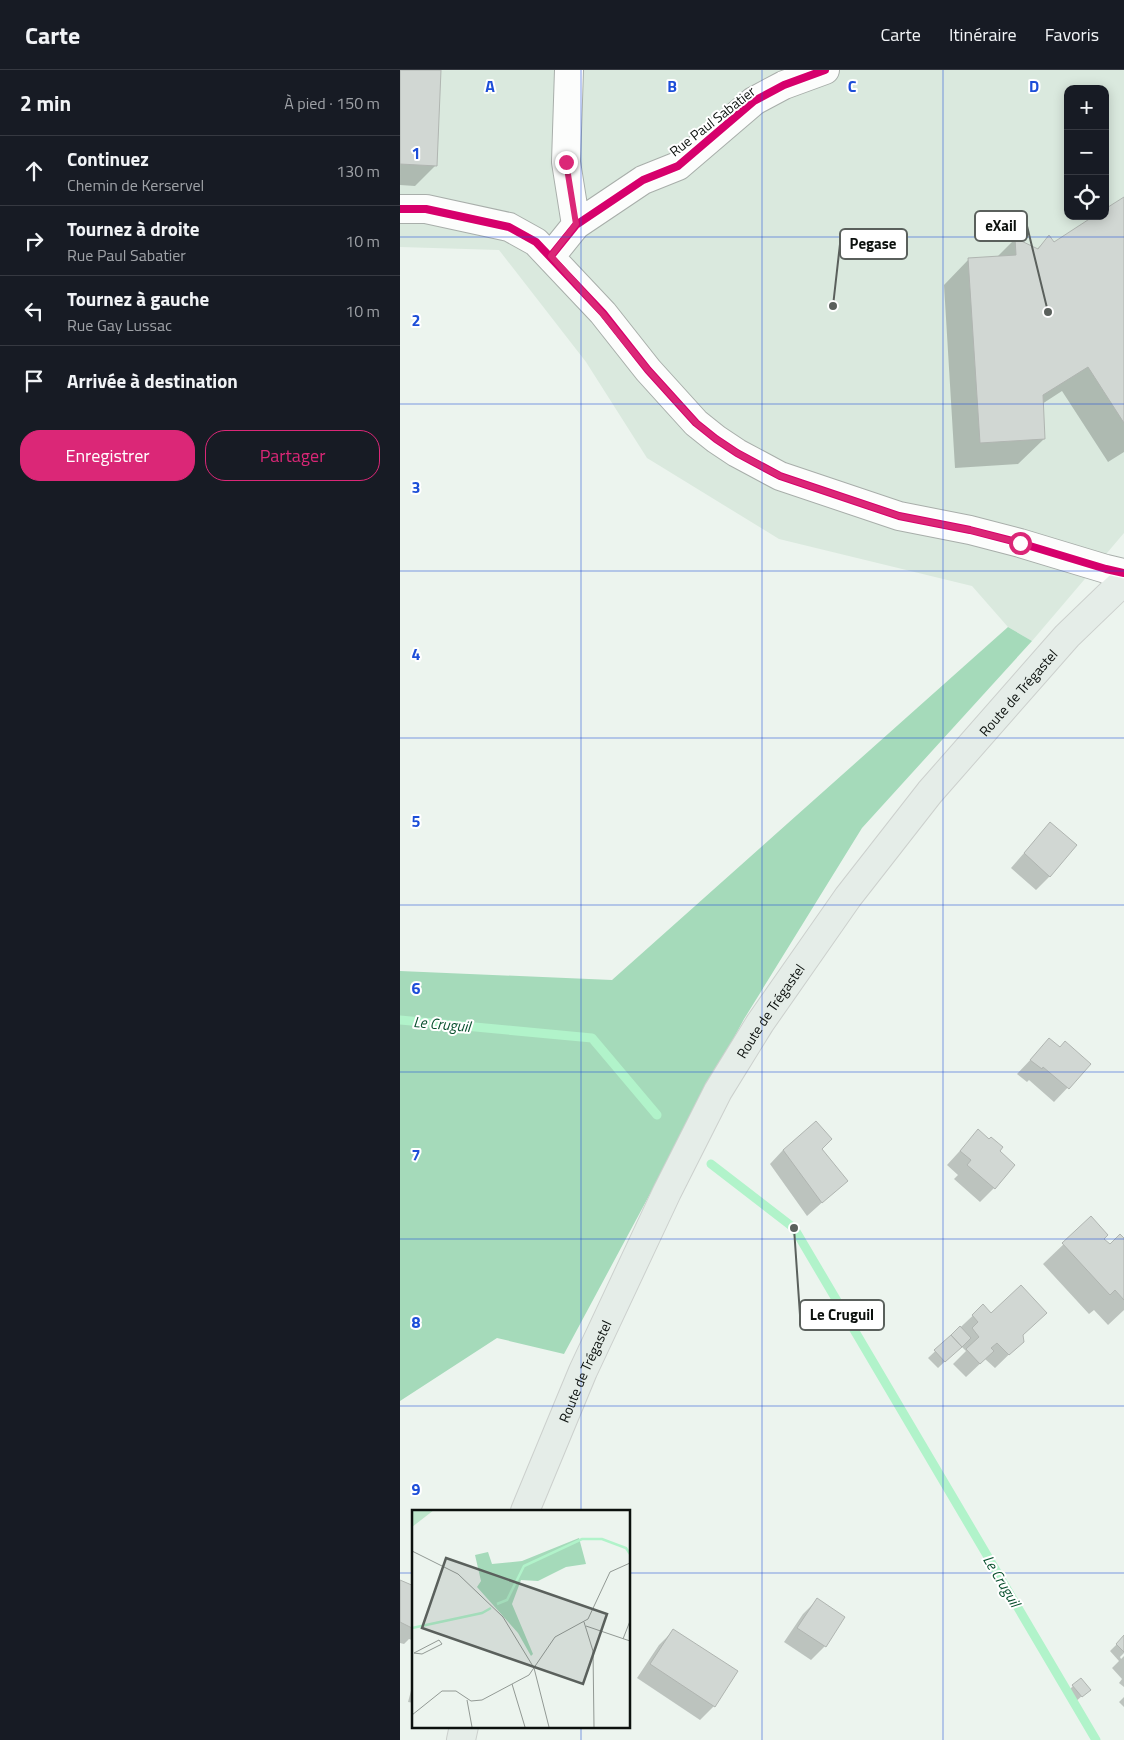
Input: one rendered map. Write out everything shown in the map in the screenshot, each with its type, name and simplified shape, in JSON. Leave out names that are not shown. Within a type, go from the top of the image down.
[{"type":"main road","name":"Route de Trégastel","points":[[525,1510],[583,1371],[667,1192],[718,1091],[760,1023],[848,897],[930,792],[1067,636],[1124,581]]},
{"type":"street","points":[[569,70],[566,162],[576,224]]},
{"type":"street","name":"Rue Paul Sabatier","points":[[551,256],[576,224],[643,180],[678,166],[754,101],[784,85],[825,70]]},
{"type":"street","points":[[400,209],[426,209],[509,227],[536,242],[603,314],[648,370],[696,423],[737,453],[780,476],[899,516],[987,534],[1106,570],[1124,573]]},
{"type":"shaded area","points":[[400,70],[1124,70],[1124,533],[1032,641],[1008,627],[972,586],[779,539],[647,458],[586,362],[499,250],[400,247]]},
{"type":"green space","points":[[1008,627],[1032,641],[862,828],[744,1019],[564,1354],[497,1338],[400,1401],[400,971],[612,980]]},
{"type":"building","points":[[400,70],[441,70],[437,166],[400,164]]},
{"type":"building","points":[[1124,197],[1124,423],[1088,367],[1043,395],[1045,439],[980,443],[968,258],[1016,255],[1015,238],[1038,249],[1049,235],[1054,242],[1088,220],[1109,220],[1109,206]]},
{"type":"building","points":[[1050,822],[1077,845],[1050,877],[1024,853]]},
{"type":"building","points":[[1049,1038],[1060,1047],[1065,1041],[1091,1064],[1069,1089],[1043,1067],[1042,1069],[1030,1060]]},
{"type":"building","points":[[816,1121],[832,1139],[822,1149],[848,1181],[822,1203],[783,1150]]},
{"type":"building","points":[[978,1129],[989,1139],[991,1137],[1003,1147],[1000,1151],[1015,1165],[995,1189],[967,1165],[971,1160],[960,1151]]},
{"type":"building","points":[[1091,1216],[1108,1235],[1104,1239],[1110,1244],[1120,1234],[1124,1238],[1124,1300],[1115,1290],[1110,1295],[1062,1243]]},
{"type":"building","points":[[1021,1285],[1047,1313],[1023,1335],[1024,1342],[1009,1355],[997,1343],[991,1348],[994,1351],[980,1364],[966,1349],[979,1337],[972,1328],[978,1322],[972,1315],[983,1304],[991,1313]]},
{"type":"building","points":[[960,1326],[971,1338],[962,1347],[951,1335]]},
{"type":"building","points":[[951,1335],[962,1347],[945,1362],[934,1350]]},
{"type":"building","points":[[400,1580],[412,1585],[412,1628],[400,1622]]},
{"type":"building","points":[[817,1598],[845,1617],[826,1647],[797,1628]]},
{"type":"building","points":[[673,1629],[738,1671],[715,1707],[650,1664]]},
{"type":"building","points":[[1124,1635],[1124,1652],[1116,1644]]},
{"type":"building","points":[[1081,1678],[1091,1690],[1082,1697],[1072,1685]]},
{"type":"waterway","name":"Le Cruguil","points":[[400,1020],[592,1038],[657,1115]]},
{"type":"waterway","name":"Le Cruguil","points":[[711,1164],[794,1228],[1096,1740]]},
{"type":"cycle path","points":[[551,256],[576,225],[643,180],[678,166],[754,101],[784,85],[825,70]]},
{"type":"cycle path","points":[[400,209],[426,209],[509,227],[536,242],[603,313],[648,370],[696,423],[737,453],[780,476],[899,516],[970,530],[1124,573]]},
{"type":"place","name":"Pegase","points":[[833,306]]},
{"type":"place","name":"eXail","points":[[1048,312]]},
{"type":"place","name":"Le Cruguil","points":[[794,1228]]},
{"type":"route","points":[[566,162],[576,224],[551,256],[696,423],[737,453],[780,476],[899,516],[970,530],[1020,543]]}]
